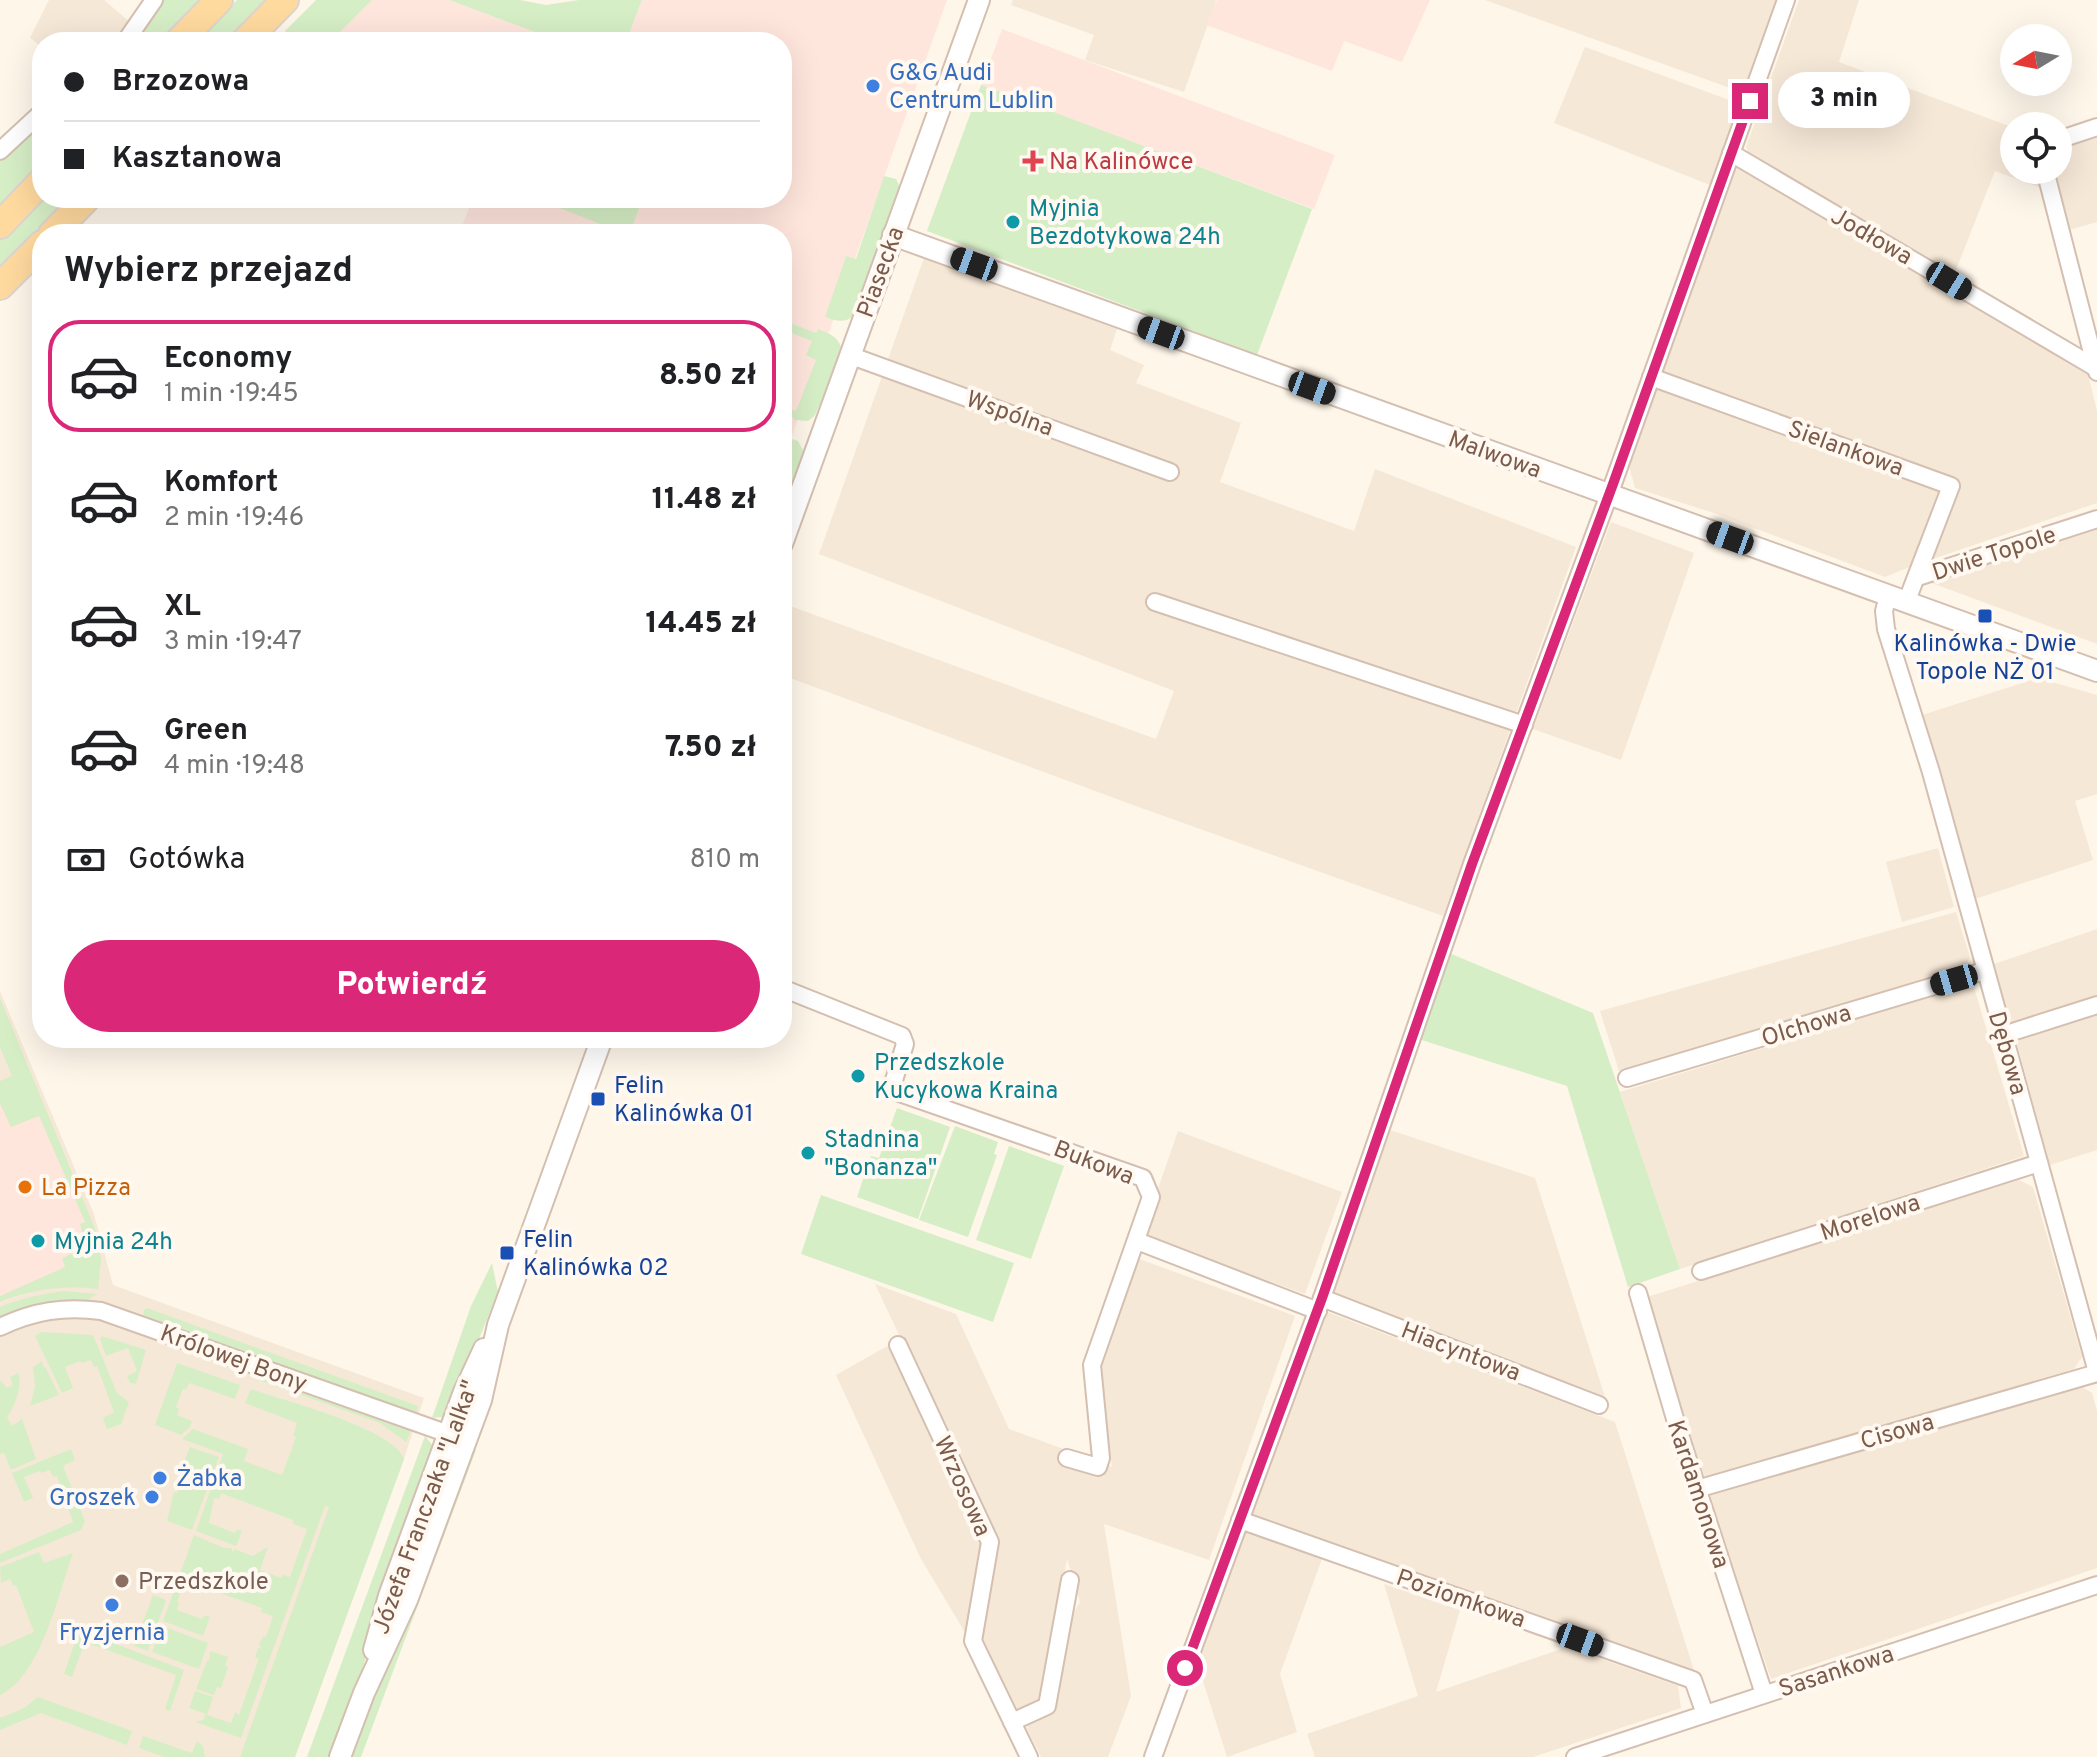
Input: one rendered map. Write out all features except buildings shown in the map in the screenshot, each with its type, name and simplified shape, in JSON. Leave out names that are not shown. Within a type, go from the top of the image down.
[{"type":"main road","points":[[188,32],[219,0]]},
{"type":"main road","points":[[254,32],[277,8]]},
{"type":"main road","points":[[0,225],[32,191]]},
{"type":"main road","points":[[62,224],[77,208]]},
{"type":"main road","points":[[0,286],[32,254]]},
{"type":"street","points":[[132,32],[154,0]]},
{"type":"street","name":"Piasecka","points":[[792,516],[979,0]]},
{"type":"street","points":[[1153,1757],[1320,1304],[1463,891],[1786,0]]},
{"type":"street","points":[[0,151],[32,121]]},
{"type":"street","points":[[2072,135],[2097,127]]},
{"type":"street","name":"Jodłowa","points":[[1731,153],[2096,370]]},
{"type":"street","points":[[2049,184],[2096,370]]},
{"type":"street","name":"Malwowa","points":[[893,235],[2097,671]]},
{"type":"street","name":"Wspólna","points":[[849,355],[1170,472]]},
{"type":"street","name":"Sielankowa","points":[[1651,377],[1951,486],[1918,577]]},
{"type":"street","name":"Dwie Topole","points":[[1897,599],[1918,577],[2097,519]]},
{"type":"street","name":"Dębowa","points":[[1897,599],[1884,611],[1886,629],[1931,772],[2097,1373]]},
{"type":"street","points":[[1155,602],[1524,725]]},
{"type":"street","name":"Olchowa","points":[[1627,1078],[1984,971]]},
{"type":"street","name":"Bukowa","points":[[792,992],[902,1036],[905,1044],[891,1090],[1143,1178],[1151,1197],[1092,1365],[1101,1458],[1098,1467],[1067,1458]]},
{"type":"street","points":[[2003,1035],[2097,1005]]},
{"type":"street","name":"Józefa Franczaka \"Lalka\"","points":[[340,1757],[364,1693],[407,1600],[457,1437],[481,1400],[498,1325],[598,1048]]},
{"type":"street","name":"Morelowa","points":[[1701,1271],[2039,1163]]},
{"type":"street","points":[[1137,1241],[1320,1304]]},
{"type":"street","name":"Kardamonowa","points":[[1638,1293],[1697,1489],[1764,1694]]},
{"type":"street","name":"Hiacyntowa","points":[[1320,1304],[1599,1405]]},
{"type":"street","name":"Królowej Bony","points":[[0,1327],[43,1311],[68,1308],[101,1311],[457,1437]]},
{"type":"street","name":"Wrzosowa","points":[[898,1345],[990,1542],[973,1641],[1029,1757]]},
{"type":"street","name":"Cisowa","points":[[1697,1489],[1716,1486],[2097,1373]]},
{"type":"street","name":"Poziomkowa","points":[[1240,1520],[1693,1680],[1705,1714]]},
{"type":"street","points":[[1012,1722],[1047,1706],[1070,1580]]},
{"type":"street","name":"Sasankowa","points":[[1575,1757],[2097,1585]]},
{"type":"shaded area","points":[[49,0],[104,0],[132,24],[126,32],[33,32]]},
{"type":"shaded area","points":[[372,0],[449,0],[535,32],[340,32]]},
{"type":"shaded area","points":[[642,0],[947,0],[792,436],[792,224],[463,224],[469,208],[792,208],[792,32],[630,32]]},
{"type":"shaded area","points":[[1013,0],[1216,1],[1184,92],[1085,60],[1094,35],[1011,5]]},
{"type":"shaded area","points":[[1217,0],[1430,0],[1402,62],[1344,41],[1332,71],[1206,25]]},
{"type":"shaded area","points":[[1485,0],[1778,0],[1744,93]]},
{"type":"shaded area","points":[[1799,0],[1859,0],[1839,62],[2000,123],[2000,173],[1995,171],[1954,275],[1750,156],[1746,147]]},
{"type":"shaded area","points":[[1002,29],[1335,155],[1314,209],[1122,138],[927,231]]},
{"type":"shaded area","points":[[1585,47],[1740,104],[1710,185],[1554,123]]},
{"type":"shaded area","points":[[2097,130],[2097,222],[2069,230],[2058,184],[2072,184],[2072,139]]},
{"type":"shaded area","points":[[1735,166],[2088,374],[2097,411],[2097,503],[1930,560],[1958,482],[1660,373]]},
{"type":"shaded area","points":[[925,255],[1117,329],[1110,350],[1144,365],[1136,383],[1241,423],[1220,482],[1354,531],[1375,469],[1576,547],[1443,916],[792,679],[792,607],[1156,739],[1174,691],[819,554]]},
{"type":"shaded area","points":[[1656,388],[1943,490],[1917,564],[1885,577],[1717,514],[1635,488],[1628,462]]},
{"type":"shaded area","points":[[1611,522],[1694,553],[1621,760],[1533,729]]},
{"type":"shaded area","points":[[2097,527],[2097,644],[1929,582]]},
{"type":"shaded area","points":[[2038,678],[2097,695],[2097,794],[2075,801],[2093,860],[1972,900],[1922,715]]},
{"type":"shaded area","points":[[1938,848],[1954,907],[1902,922],[1886,862]]},
{"type":"shaded area","points":[[1956,912],[1970,957],[1964,970],[1619,1071],[1600,1011]]},
{"type":"shaded area","points":[[2097,929],[2097,996],[2010,1024],[1991,965]]},
{"type":"shaded area","points":[[1973,984],[2024,1156],[1680,1269],[1620,1092]]},
{"type":"shaded area","points":[[0,991],[94,1214],[113,1285],[424,1398],[295,1757],[0,1757]]},
{"type":"shaded area","points":[[2097,1014],[2097,1150],[2050,1165],[2016,1040]]},
{"type":"shaded area","points":[[31,1090],[101,1259],[0,1304],[0,1104]]},
{"type":"shaded area","points":[[1390,1130],[1535,1178],[1606,1400],[1333,1293]]},
{"type":"shaded area","points":[[1178,1131],[1342,1192],[1305,1294],[1142,1235]]},
{"type":"shaded area","points":[[2019,1180],[2033,1187],[2082,1357],[2074,1369],[1702,1479],[1644,1298]]},
{"type":"shaded area","points":[[1134,1257],[1295,1316],[1209,1560],[1104,1524],[1131,1696],[1108,1757],[1041,1757],[1027,1729],[1028,1723],[1051,1711],[1070,1619],[1080,1602],[1067,1559],[1041,1702],[1018,1712],[979,1641],[997,1542],[875,1284],[956,1314],[1009,1429],[1112,1467],[1098,1361]]},
{"type":"shaded area","points":[[1325,1311],[1615,1422],[1694,1670],[1249,1516]]},
{"type":"shaded area","points":[[889,1345],[982,1545],[967,1636],[920,1557],[836,1375]]},
{"type":"shaded area","points":[[2081,1386],[2092,1393],[2097,1411],[2097,1568],[1771,1679],[1708,1495]]},
{"type":"shaded area","points":[[1244,1530],[1323,1556],[1280,1674],[1297,1732],[1227,1757],[1197,1662]]},
{"type":"shaded area","points":[[1384,1584],[1460,1610],[1436,1692],[1567,1647],[1678,1686],[1681,1708],[1533,1757],[1315,1757],[1307,1734],[1418,1696]]},
{"type":"green space","points":[[160,0],[200,0],[170,32],[137,32]]},
{"type":"green space","points":[[237,0],[275,0],[243,32],[204,32]]},
{"type":"green space","points":[[316,0],[372,0],[340,32],[285,31]]},
{"type":"green space","points":[[449,0],[520,0],[546,5],[579,0],[642,0],[630,32],[535,32]]},
{"type":"green space","points":[[981,85],[1312,209],[1257,355],[927,231]]},
{"type":"green space","points":[[32,125],[32,173],[0,207],[0,156]]},
{"type":"green space","points":[[884,176],[896,179],[900,187],[858,310],[843,321],[825,317],[846,256],[856,259]]},
{"type":"green space","points":[[32,207],[68,208],[51,224],[32,224],[32,243],[0,274],[0,236]]},
{"type":"green space","points":[[560,208],[639,208],[633,224],[600,224]]},
{"type":"green space","points":[[792,324],[816,333],[818,329],[830,334],[842,350],[825,405],[820,404],[808,421],[795,420],[792,410],[796,411],[816,360],[806,355],[812,341],[792,333]]},
{"type":"green space","points":[[792,439],[798,441],[805,454],[792,492]]},
{"type":"green space","points":[[1449,953],[1593,1013],[1680,1269],[1628,1287],[1567,1086],[1412,1037]]},
{"type":"green space","points":[[0,998],[94,1226],[101,1259],[98,1289],[48,1289],[0,1302],[0,1296],[65,1267],[62,1258],[73,1253],[79,1245],[82,1236],[80,1224],[85,1222],[39,1116],[11,1127],[0,1104],[0,1081],[12,1076],[0,1047]]},
{"type":"green space","points":[[897,1108],[950,1127],[918,1219],[857,1197],[871,1156],[879,1158]]},
{"type":"green space","points":[[955,1126],[998,1142],[994,1154],[997,1155],[968,1237],[919,1220]]},
{"type":"green space","points":[[1009,1146],[1064,1166],[1031,1259],[976,1240]]},
{"type":"green space","points":[[821,1195],[1014,1263],[993,1322],[801,1254]]},
{"type":"green space","points":[[492,1263],[498,1292],[449,1413],[432,1418],[471,1306]]},
{"type":"green space","points":[[64,1291],[97,1294],[84,1302],[35,1305],[0,1317],[0,1307]]},
{"type":"green space","points":[[147,1308],[418,1406],[417,1413],[334,1387],[143,1318]]},
{"type":"green space","points":[[42,1332],[93,1335],[117,1393],[129,1402],[121,1424],[107,1429],[103,1418],[114,1412],[97,1366],[94,1367],[91,1360],[65,1367],[73,1388],[62,1393],[35,1336]]},
{"type":"green space","points":[[102,1336],[146,1350],[136,1384],[130,1383],[127,1376],[137,1371],[128,1348],[106,1356],[100,1339]]},
{"type":"green space","points":[[42,1361],[59,1395],[30,1406],[35,1386],[33,1367]]},
{"type":"green space","points":[[177,1363],[240,1385],[235,1399],[189,1383],[183,1389],[176,1407],[179,1409],[177,1415],[192,1421],[181,1435],[155,1425]]},
{"type":"green space","points":[[18,1373],[20,1383],[17,1395],[7,1417],[12,1426],[22,1419],[36,1459],[11,1470],[4,1453],[0,1454],[0,1382],[6,1388],[13,1385],[10,1377]]},
{"type":"green space","points":[[261,1376],[411,1431],[406,1442],[380,1423],[256,1379]]},
{"type":"green space","points":[[251,1389],[359,1426],[396,1448],[404,1459],[295,1757],[240,1757],[329,1507],[325,1506],[241,1738],[195,1722],[203,1720],[206,1714],[189,1708],[195,1691],[213,1697],[207,1715],[231,1723],[235,1712],[239,1715],[259,1658],[255,1658],[258,1648],[262,1649],[259,1645],[263,1636],[266,1637],[273,1616],[261,1612],[262,1608],[189,1580],[183,1586],[177,1610],[202,1619],[205,1615],[210,1617],[203,1636],[163,1621],[194,1535],[231,1548],[233,1552],[235,1549],[252,1556],[268,1547],[260,1570],[281,1578],[283,1575],[290,1577],[307,1529],[293,1524],[293,1520],[221,1493],[219,1499],[214,1498],[209,1523],[235,1533],[237,1529],[242,1531],[236,1546],[196,1531],[223,1454],[182,1439],[193,1429],[248,1449],[244,1461],[282,1475],[296,1437],[293,1436],[297,1423],[245,1403]]},
{"type":"green space","points":[[425,1436],[433,1446],[332,1757],[307,1757]]},
{"type":"green space","points":[[190,1447],[219,1457],[192,1530],[167,1521],[174,1492],[177,1493],[188,1464],[184,1462]]},
{"type":"green space","points":[[471,1448],[476,1450],[361,1757],[349,1757]]},
{"type":"green space","points":[[71,1449],[75,1460],[63,1466],[85,1521],[81,1530],[0,1563],[0,1554],[73,1522],[57,1476],[53,1477],[50,1470],[24,1477],[33,1498],[24,1502],[12,1473]]},
{"type":"green space","points":[[39,1552],[44,1563],[73,1553],[37,1653],[27,1671],[0,1695],[0,1647],[34,1632],[16,1585],[13,1586],[10,1579],[1,1583],[0,1567]]},
{"type":"green space","points":[[153,1595],[166,1600],[151,1635],[148,1651],[134,1646]]},
{"type":"green space","points":[[162,1626],[208,1643],[199,1669],[152,1652]]},
{"type":"green space","points":[[79,1630],[184,1670],[170,1711],[165,1709],[176,1675],[85,1642],[72,1677],[64,1674]]},
{"type":"green space","points":[[210,1651],[228,1657],[221,1688],[217,1687],[214,1695],[196,1689],[209,1661]]},
{"type":"green space","points":[[38,1697],[132,1731],[127,1745],[41,1713],[0,1730],[0,1718],[24,1708]]},
{"type":"green space","points":[[143,1736],[192,1753],[197,1741],[203,1746],[205,1757],[164,1757],[139,1748]]},
{"type":"place","name":"G&G Audi Centrum Lublin","points":[[873,86]]},
{"type":"place","name":"Na Kalinówce","points":[[1033,161]]},
{"type":"place","name":"Myjnia Bezdotykowa 24h","points":[[1013,222]]},
{"type":"place","name":"Kalinówka - Dwie Topole NŻ 01","points":[[1985,616]]},
{"type":"place","name":"Przedszkole Kucykowa Kraina","points":[[858,1076]]},
{"type":"place","name":"Felin Kalinówka 01","points":[[598,1099]]},
{"type":"place","name":"Stadnina \"Bonanza\"","points":[[808,1153]]},
{"type":"place","name":"La Pizza","points":[[25,1187]]},
{"type":"place","name":"Myjnia 24h","points":[[38,1241]]},
{"type":"place","name":"Felin Kalinówka 02","points":[[507,1253]]},
{"type":"place","name":"Żabka","points":[[160,1478]]},
{"type":"place","name":"Groszek","points":[[152,1497]]},
{"type":"place","name":"Przedszkole","points":[[122,1581]]},
{"type":"place","name":"Fryzjernia","points":[[112,1605]]},
{"type":"route","points":[[1185,1668],[1322,1298],[1472,864],[1750,101]]}]
